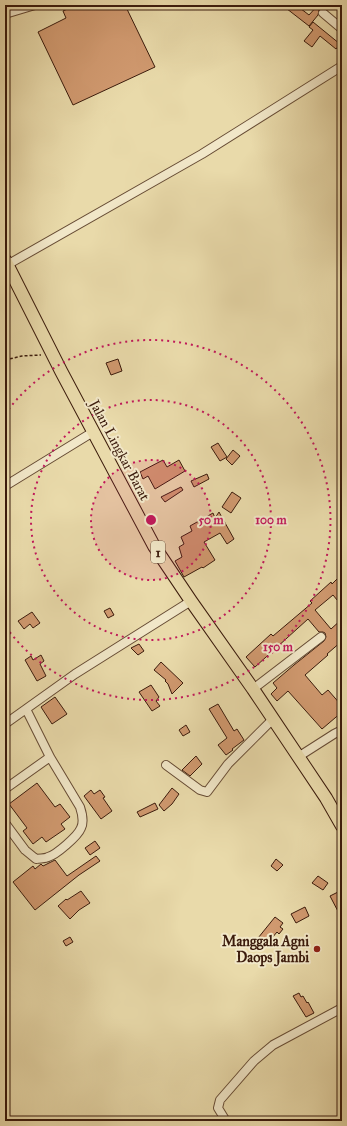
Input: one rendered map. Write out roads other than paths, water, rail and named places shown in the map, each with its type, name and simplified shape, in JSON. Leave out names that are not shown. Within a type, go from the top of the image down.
[{"type":"highway","name":"Jalan Lingkar Barat","points":[[6,263],[93,432],[154,546],[253,689],[326,798],[342,826]]},
{"type":"street","points":[[5,14],[35,5]]},
{"type":"street","points":[[323,13],[342,29]]},
{"type":"street","points":[[6,263],[202,154],[342,66]]},
{"type":"street","points":[[5,486],[93,432]]},
{"type":"street","points":[[5,724],[75,674],[191,601]]},
{"type":"street","points":[[253,689],[321,637]]},
{"type":"street","points":[[5,823],[25,850],[36,859],[48,858],[55,854],[81,828],[82,815],[80,807],[50,757],[26,710]]},
{"type":"street","points":[[166,765],[200,790],[207,792],[228,764],[273,719]]},
{"type":"street","points":[[298,757],[342,730]]},
{"type":"street","points":[[5,789],[50,757]]},
{"type":"street","points":[[226,1121],[218,1108],[220,1100],[254,1061],[273,1045],[342,1008]]},
{"type":"place","name":"Manggala Agni Daops Jambi","points":[[317,949]]}]
